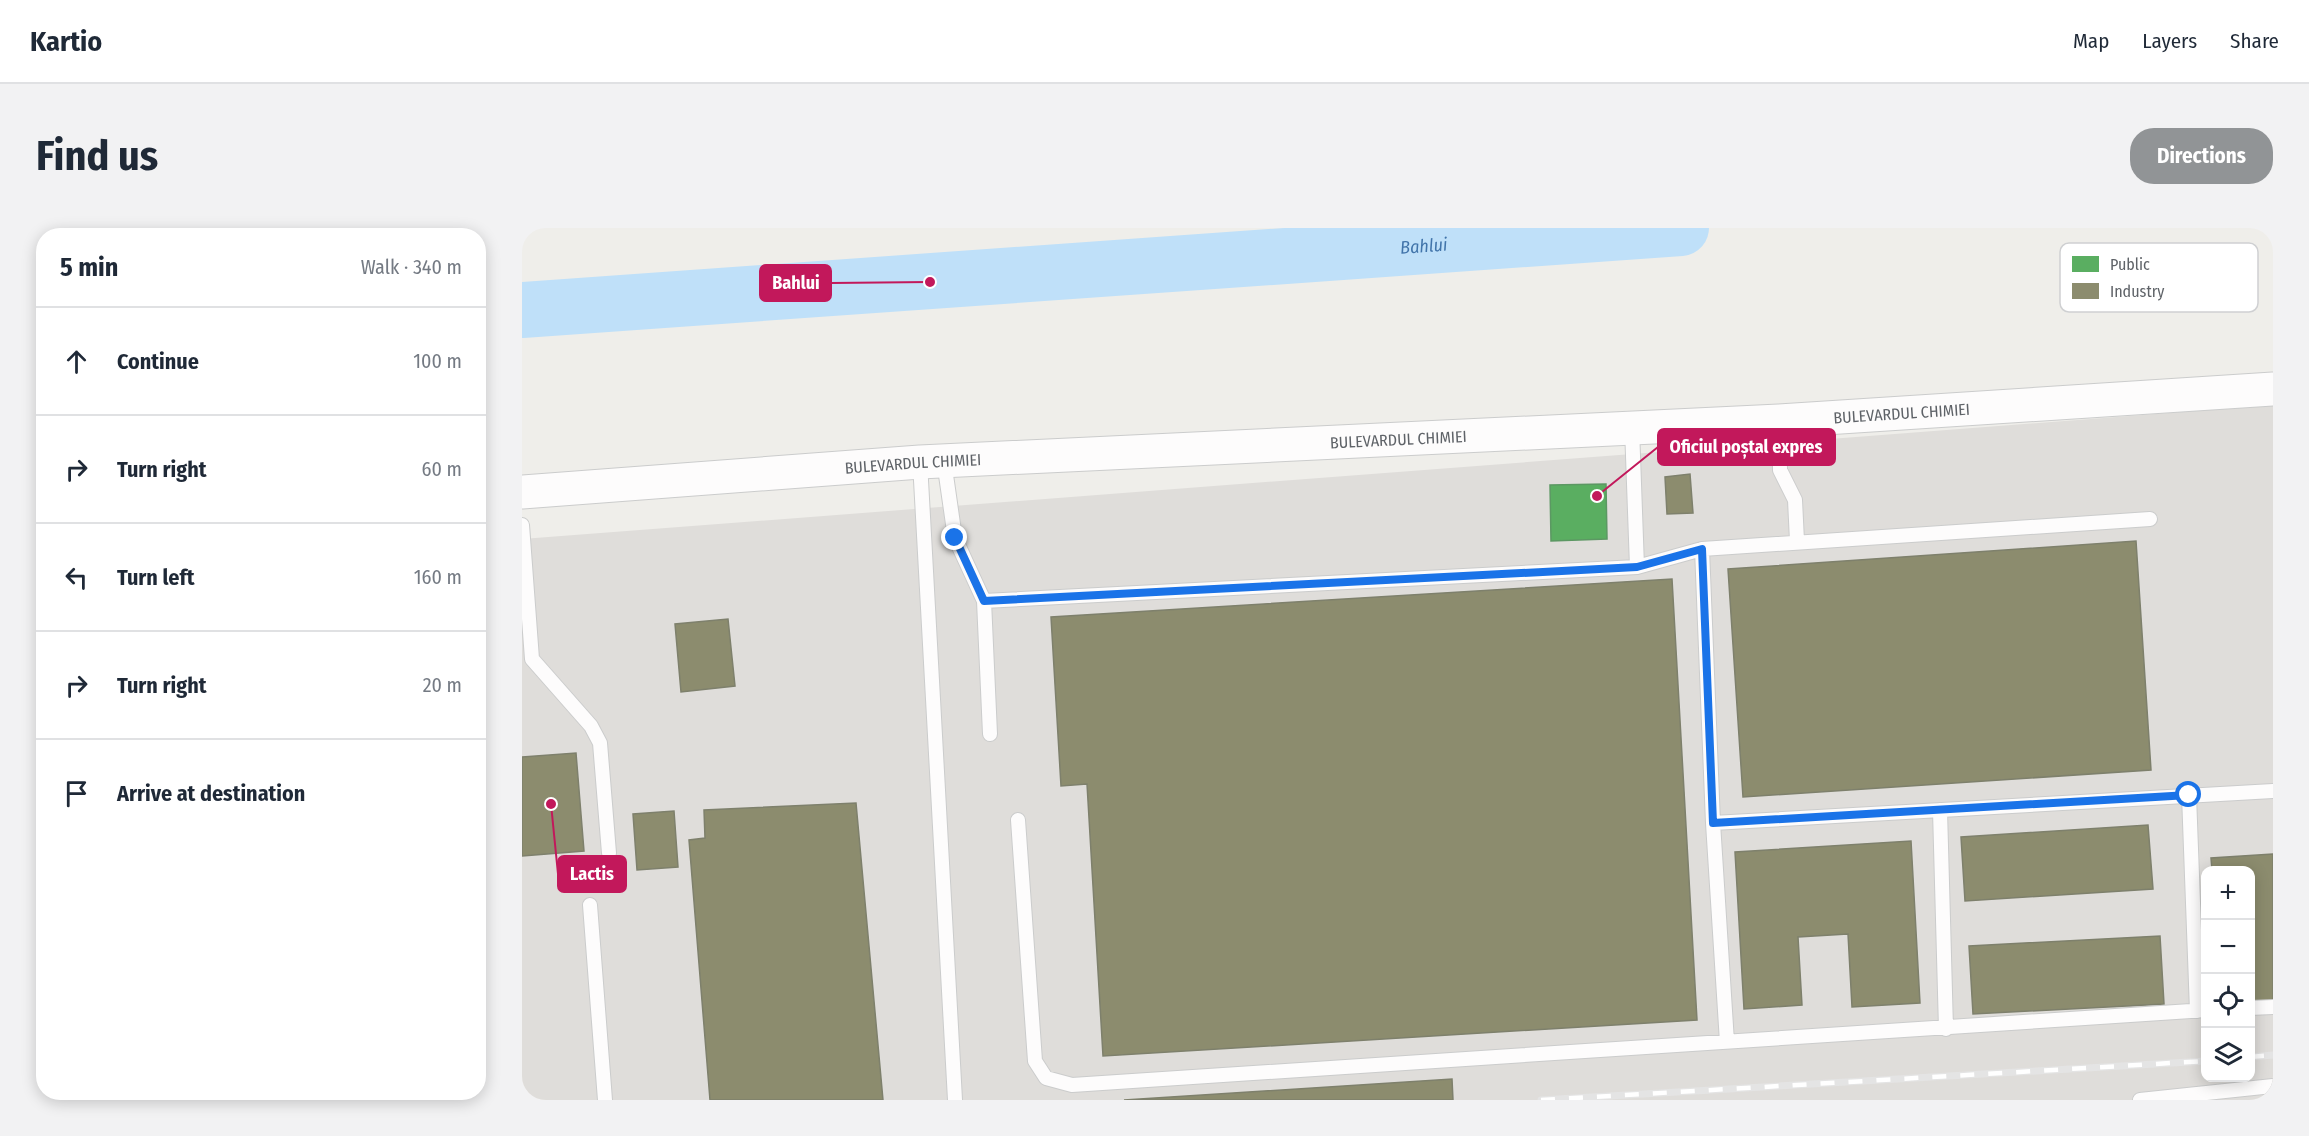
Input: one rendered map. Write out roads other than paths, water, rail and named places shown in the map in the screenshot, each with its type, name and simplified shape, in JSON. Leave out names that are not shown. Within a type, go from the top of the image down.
[{"type":"street","name":"BULEVARDUL CHIMIEI","points":[[522,492],[932,462],[1632,426],[1779,421],[2273,388]]},
{"type":"lane","points":[[1779,421],[1780,470],[1796,500],[1797,541]]},
{"type":"lane","points":[[1632,426],[1637,567]]},
{"type":"lane","points":[[932,462],[955,538],[984,601],[990,734]]},
{"type":"lane","points":[[932,462],[955,1100]]},
{"type":"lane","points":[[984,601],[1637,567],[1702,549],[2150,519]]},
{"type":"lane","points":[[522,525],[527,659],[591,726],[600,743],[609,853]]},
{"type":"lane","points":[[1702,549],[1713,823],[1728,1042]]},
{"type":"lane","points":[[1713,823],[2273,791]]},
{"type":"lane","points":[[1018,820],[1035,1061],[1046,1078],[1072,1085],[1946,1029],[2201,1010],[2189,795]]},
{"type":"lane","points":[[1940,810],[1946,1029]]},
{"type":"lane","points":[[590,905],[605,1100]]},
{"type":"lane","points":[[2255,1008],[2273,1007]]},
{"type":"lane","points":[[2140,1100],[2273,1086]]},
{"type":"waterway","name":"Bahlui","points":[[522,310],[1681,228]]},
{"type":"railway","points":[[2255,1057],[2273,1055]]},
{"type":"railway","points":[[1541,1100],[2201,1061]]},
{"type":"place","name":"Bahlui","points":[[930,282]]},
{"type":"place","name":"Oficiul poștal expres","points":[[1597,496]]},
{"type":"place","name":"Lactis","points":[[551,804]]}]
